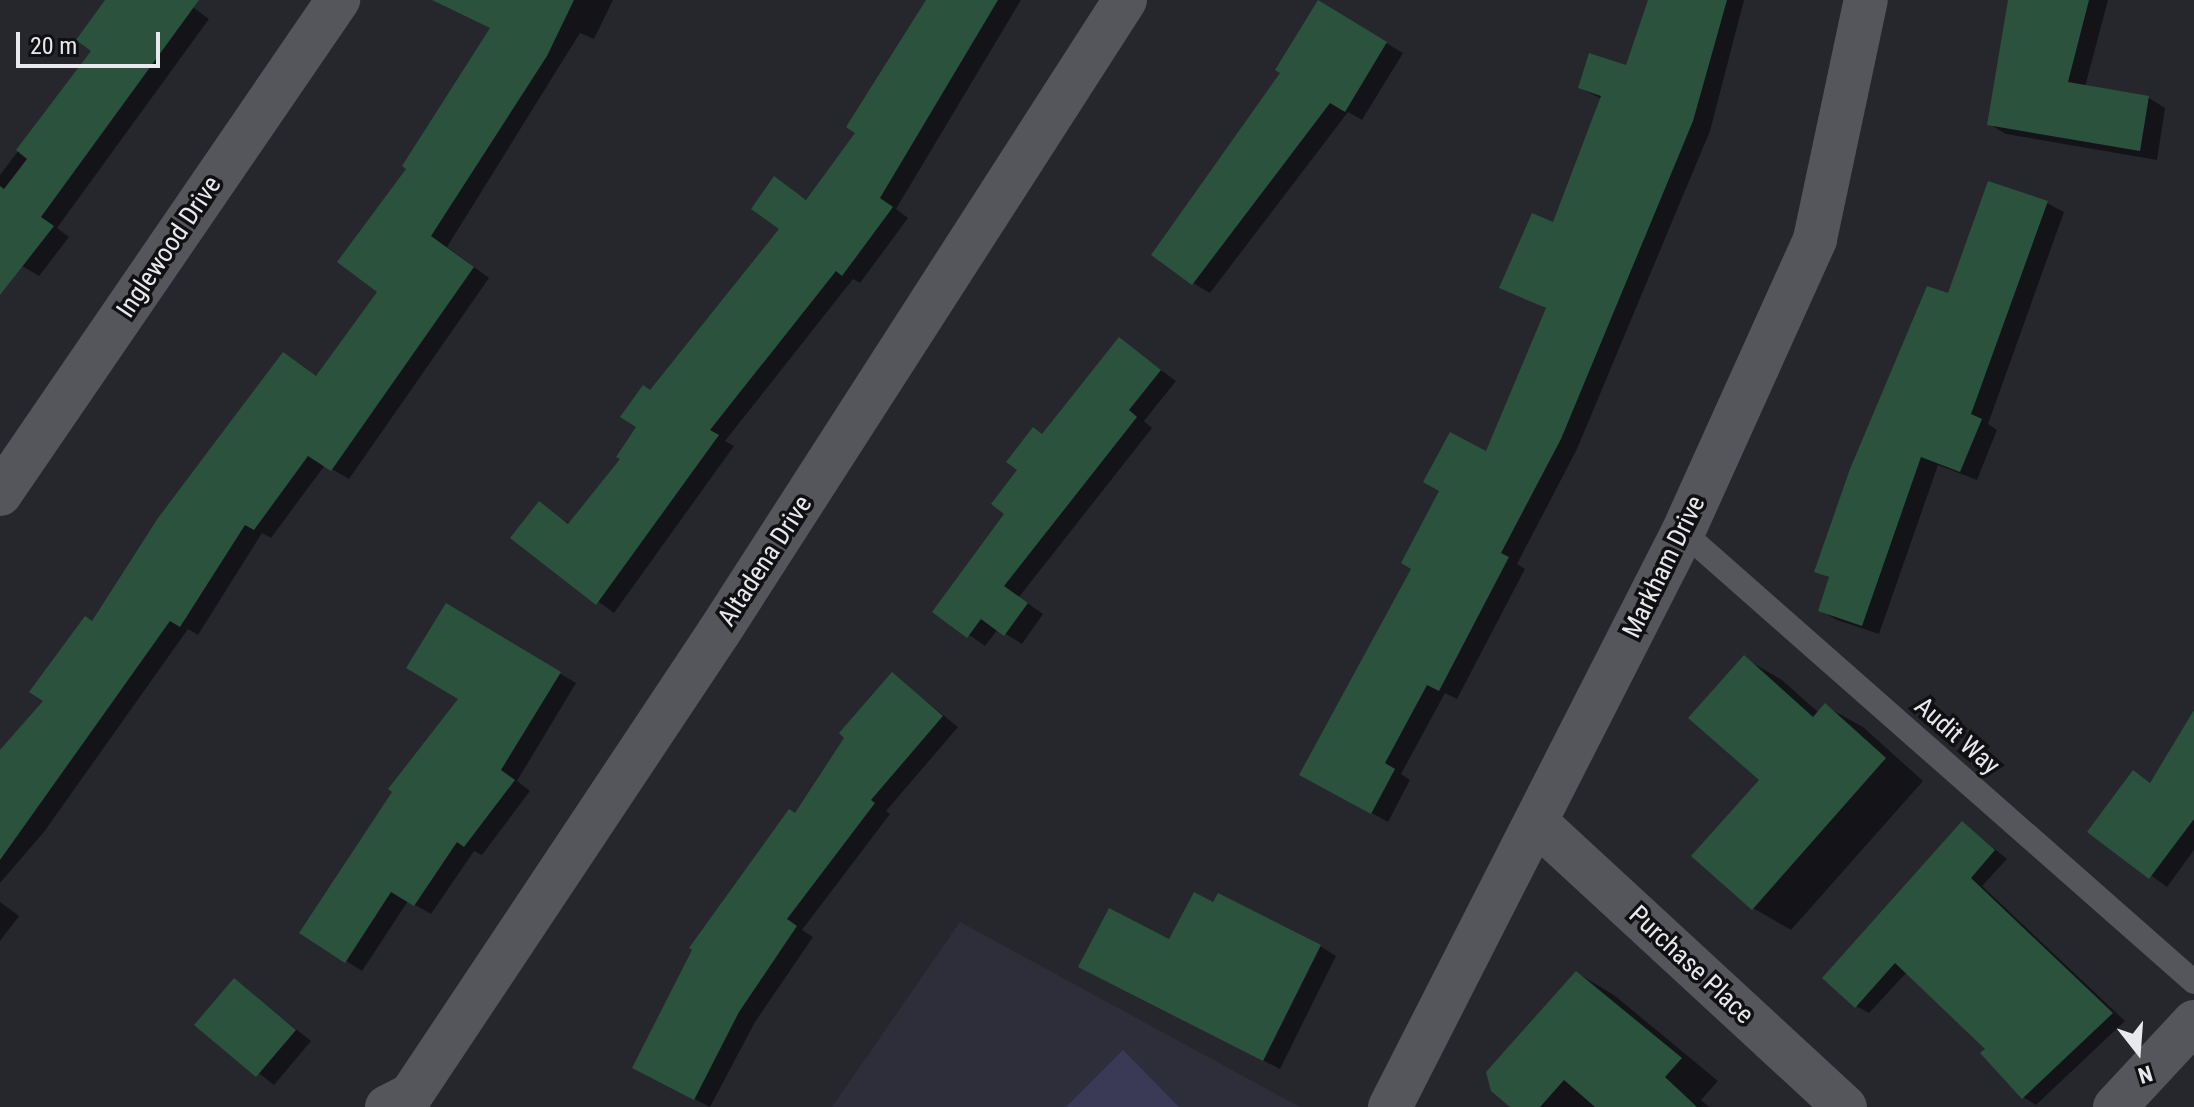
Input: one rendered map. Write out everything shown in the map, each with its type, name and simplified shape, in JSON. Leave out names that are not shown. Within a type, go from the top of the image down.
[{"type":"street","name":"Inglewood Drive","points":[[0,494],[338,0]]},
{"type":"street","name":"Altadena Drive","points":[[387,1107],[411,1095],[719,632],[1125,0]]},
{"type":"street","name":"Markham Drive","points":[[1390,1107],[1443,996],[1537,823],[1683,532],[1815,239],[1866,0]]},
{"type":"street","name":"Purchase Place","points":[[1537,823],[1845,1107]]},
{"type":"street","points":[[2115,1107],[2194,1022]]},
{"type":"lane","name":"Audit Way","points":[[1683,532],[2194,982]]},
{"type":"shaded area","points":[[960,922],[1300,1107],[832,1107]]},
{"type":"shaded area","points":[[1123,1050],[1179,1107],[1066,1107]]},
{"type":"building","points":[[105,0],[199,0],[41,217],[54,226],[0,295],[0,186],[4,189],[27,159],[16,150],[91,51],[76,40]]},
{"type":"building","points":[[432,0],[574,0],[547,56],[431,236],[474,267],[331,471],[308,456],[254,530],[245,525],[180,627],[170,621],[0,860],[0,750],[43,701],[29,692],[85,616],[92,621],[158,518],[283,352],[316,376],[377,292],[337,262],[406,169],[402,166],[490,28]]},
{"type":"building","points":[[926,0],[998,0],[880,198],[893,207],[842,276],[836,271],[710,430],[719,435],[596,605],[510,538],[539,501],[568,524],[620,459],[616,457],[636,427],[620,417],[643,385],[650,390],[779,229],[751,209],[774,176],[806,200],[855,133],[846,127]]},
{"type":"building","points":[[1318,0],[1387,42],[1345,112],[1330,103],[1192,285],[1151,255],[1280,73],[1275,70]]},
{"type":"building","points":[[1648,0],[1727,0],[1693,121],[1561,439],[1501,553],[1509,557],[1439,691],[1427,685],[1385,763],[1395,769],[1371,814],[1299,775],[1411,569],[1401,563],[1439,491],[1423,482],[1450,432],[1486,451],[1546,308],[1499,288],[1532,213],[1553,222],[1601,96],[1578,88],[1589,53],[1626,65]]},
{"type":"building","points":[[2008,0],[2089,0],[2068,82],[2149,96],[2140,151],[1987,125]]},
{"type":"building","points":[[1988,181],[2048,201],[1971,414],[1982,419],[1960,472],[1921,457],[1862,626],[1818,611],[1829,577],[1814,572],[1850,469],[1927,286],[1948,293]]},
{"type":"building","points":[[1119,337],[1161,370],[1129,410],[1137,417],[1004,586],[1028,603],[1004,636],[981,619],[967,638],[932,612],[1004,514],[991,504],[1017,470],[1006,462],[1033,427],[1042,434]]},
{"type":"building","points":[[446,603],[561,672],[501,770],[515,780],[464,847],[457,842],[414,906],[391,892],[345,963],[299,933],[392,792],[388,789],[458,699],[406,668]]},
{"type":"building","points":[[1744,655],[1813,717],[1825,703],[1886,758],[1752,910],[1691,856],[1759,780],[1688,718]]},
{"type":"building","points":[[892,672],[943,716],[871,800],[875,803],[787,919],[797,926],[739,1012],[694,1100],[632,1068],[692,950],[689,948],[789,809],[795,813],[844,738],[839,733]]},
{"type":"building","points":[[2194,710],[2194,819],[2149,879],[2087,832],[2133,770],[2150,783]]},
{"type":"building","points":[[1962,821],[1995,850],[1971,878],[2113,1013],[2022,1099],[1980,1053],[1985,1049],[1895,963],[1855,1008],[1822,978]]},
{"type":"building","points":[[1194,892],[1213,902],[1218,893],[1321,945],[1263,1061],[1078,967],[1109,908],[1169,939]]},
{"type":"building","points":[[1576,971],[1682,1058],[1665,1077],[1697,1107],[1595,1107],[1564,1080],[1540,1107],[1510,1107],[1491,1091],[1486,1072]]},
{"type":"building","points":[[234,978],[296,1030],[256,1077],[194,1025]]}]
